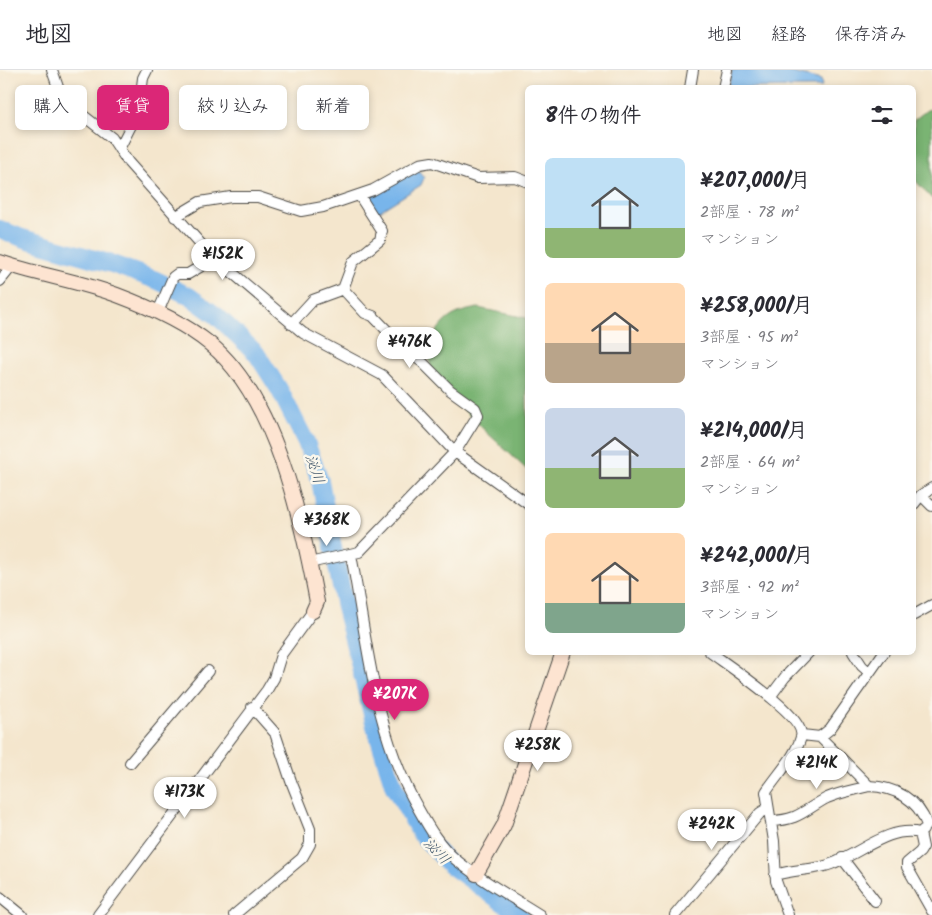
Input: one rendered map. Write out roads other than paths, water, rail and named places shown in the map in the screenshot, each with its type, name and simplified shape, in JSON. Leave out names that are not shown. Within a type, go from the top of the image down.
[{"type":"street","points":[[52,70],[60,93],[66,102],[112,138],[176,217],[215,258],[291,324],[323,345],[382,374],[455,452],[525,502]]},
{"type":"street","points":[[119,149],[139,110],[143,78],[147,70]]},
{"type":"street","points":[[691,85],[694,70]]},
{"type":"street","points":[[724,85],[727,70]]},
{"type":"street","points":[[176,217],[200,202],[231,197],[258,197],[301,211],[323,207],[373,190],[413,167],[432,162],[478,178],[516,177],[525,181]]},
{"type":"street","points":[[291,324],[313,300],[343,289],[353,262],[380,240],[382,231],[359,194]]},
{"type":"street","points":[[160,307],[173,277],[177,274],[188,274],[215,258]]},
{"type":"street","points":[[0,281],[6,264],[160,307],[171,318],[210,344],[233,367],[253,393],[264,416],[291,491],[312,563],[317,602],[314,612],[290,641],[282,655],[274,678],[98,915]]},
{"type":"street","points":[[312,563],[359,552],[455,452],[478,415],[475,408],[450,390],[422,362],[403,348],[373,316],[365,313],[343,289]]},
{"type":"street","points":[[916,501],[921,495],[932,488]]},
{"type":"street","points":[[921,495],[932,506]]},
{"type":"street","points":[[347,556],[361,607],[368,663],[383,725],[398,772],[431,832],[454,858],[540,915]]},
{"type":"street","points":[[916,614],[932,605]]},
{"type":"street","points":[[476,874],[504,825],[562,655]]},
{"type":"street","points":[[714,655],[794,717],[801,728],[802,735],[796,750],[766,792],[771,821],[775,875],[788,915]]},
{"type":"street","points":[[770,697],[785,677],[806,655]]},
{"type":"street","points":[[855,655],[862,666],[869,672]]},
{"type":"street","points":[[820,737],[830,729],[882,655]]},
{"type":"street","points":[[130,763],[208,671]]},
{"type":"street","points":[[234,915],[302,858],[310,844],[310,829],[291,782],[275,733],[252,707]]},
{"type":"street","points":[[802,735],[820,737],[868,786]]},
{"type":"street","points":[[771,821],[789,820],[802,816],[831,797],[868,786],[884,786],[909,798],[930,824],[920,833]]},
{"type":"street","points":[[675,915],[760,813],[768,808]]},
{"type":"street","points":[[775,875],[827,865],[896,833],[910,831],[920,833]]},
{"type":"street","points":[[920,833],[923,847],[907,863],[907,867],[932,911]]},
{"type":"street","points":[[842,858],[875,901]]},
{"type":"street","points":[[0,897],[22,915]]},
{"type":"water","points":[[732,70],[782,70],[821,80],[822,85],[729,85]]},
{"type":"water","points":[[417,168],[424,178],[421,185],[375,214],[367,195]]},
{"type":"waterway","name":"泌川","points":[[0,229],[22,238],[112,264],[156,280],[189,296],[217,316],[256,353],[279,389],[306,442],[320,481],[345,607],[375,726],[394,787],[421,834],[450,865],[520,915]]}]
